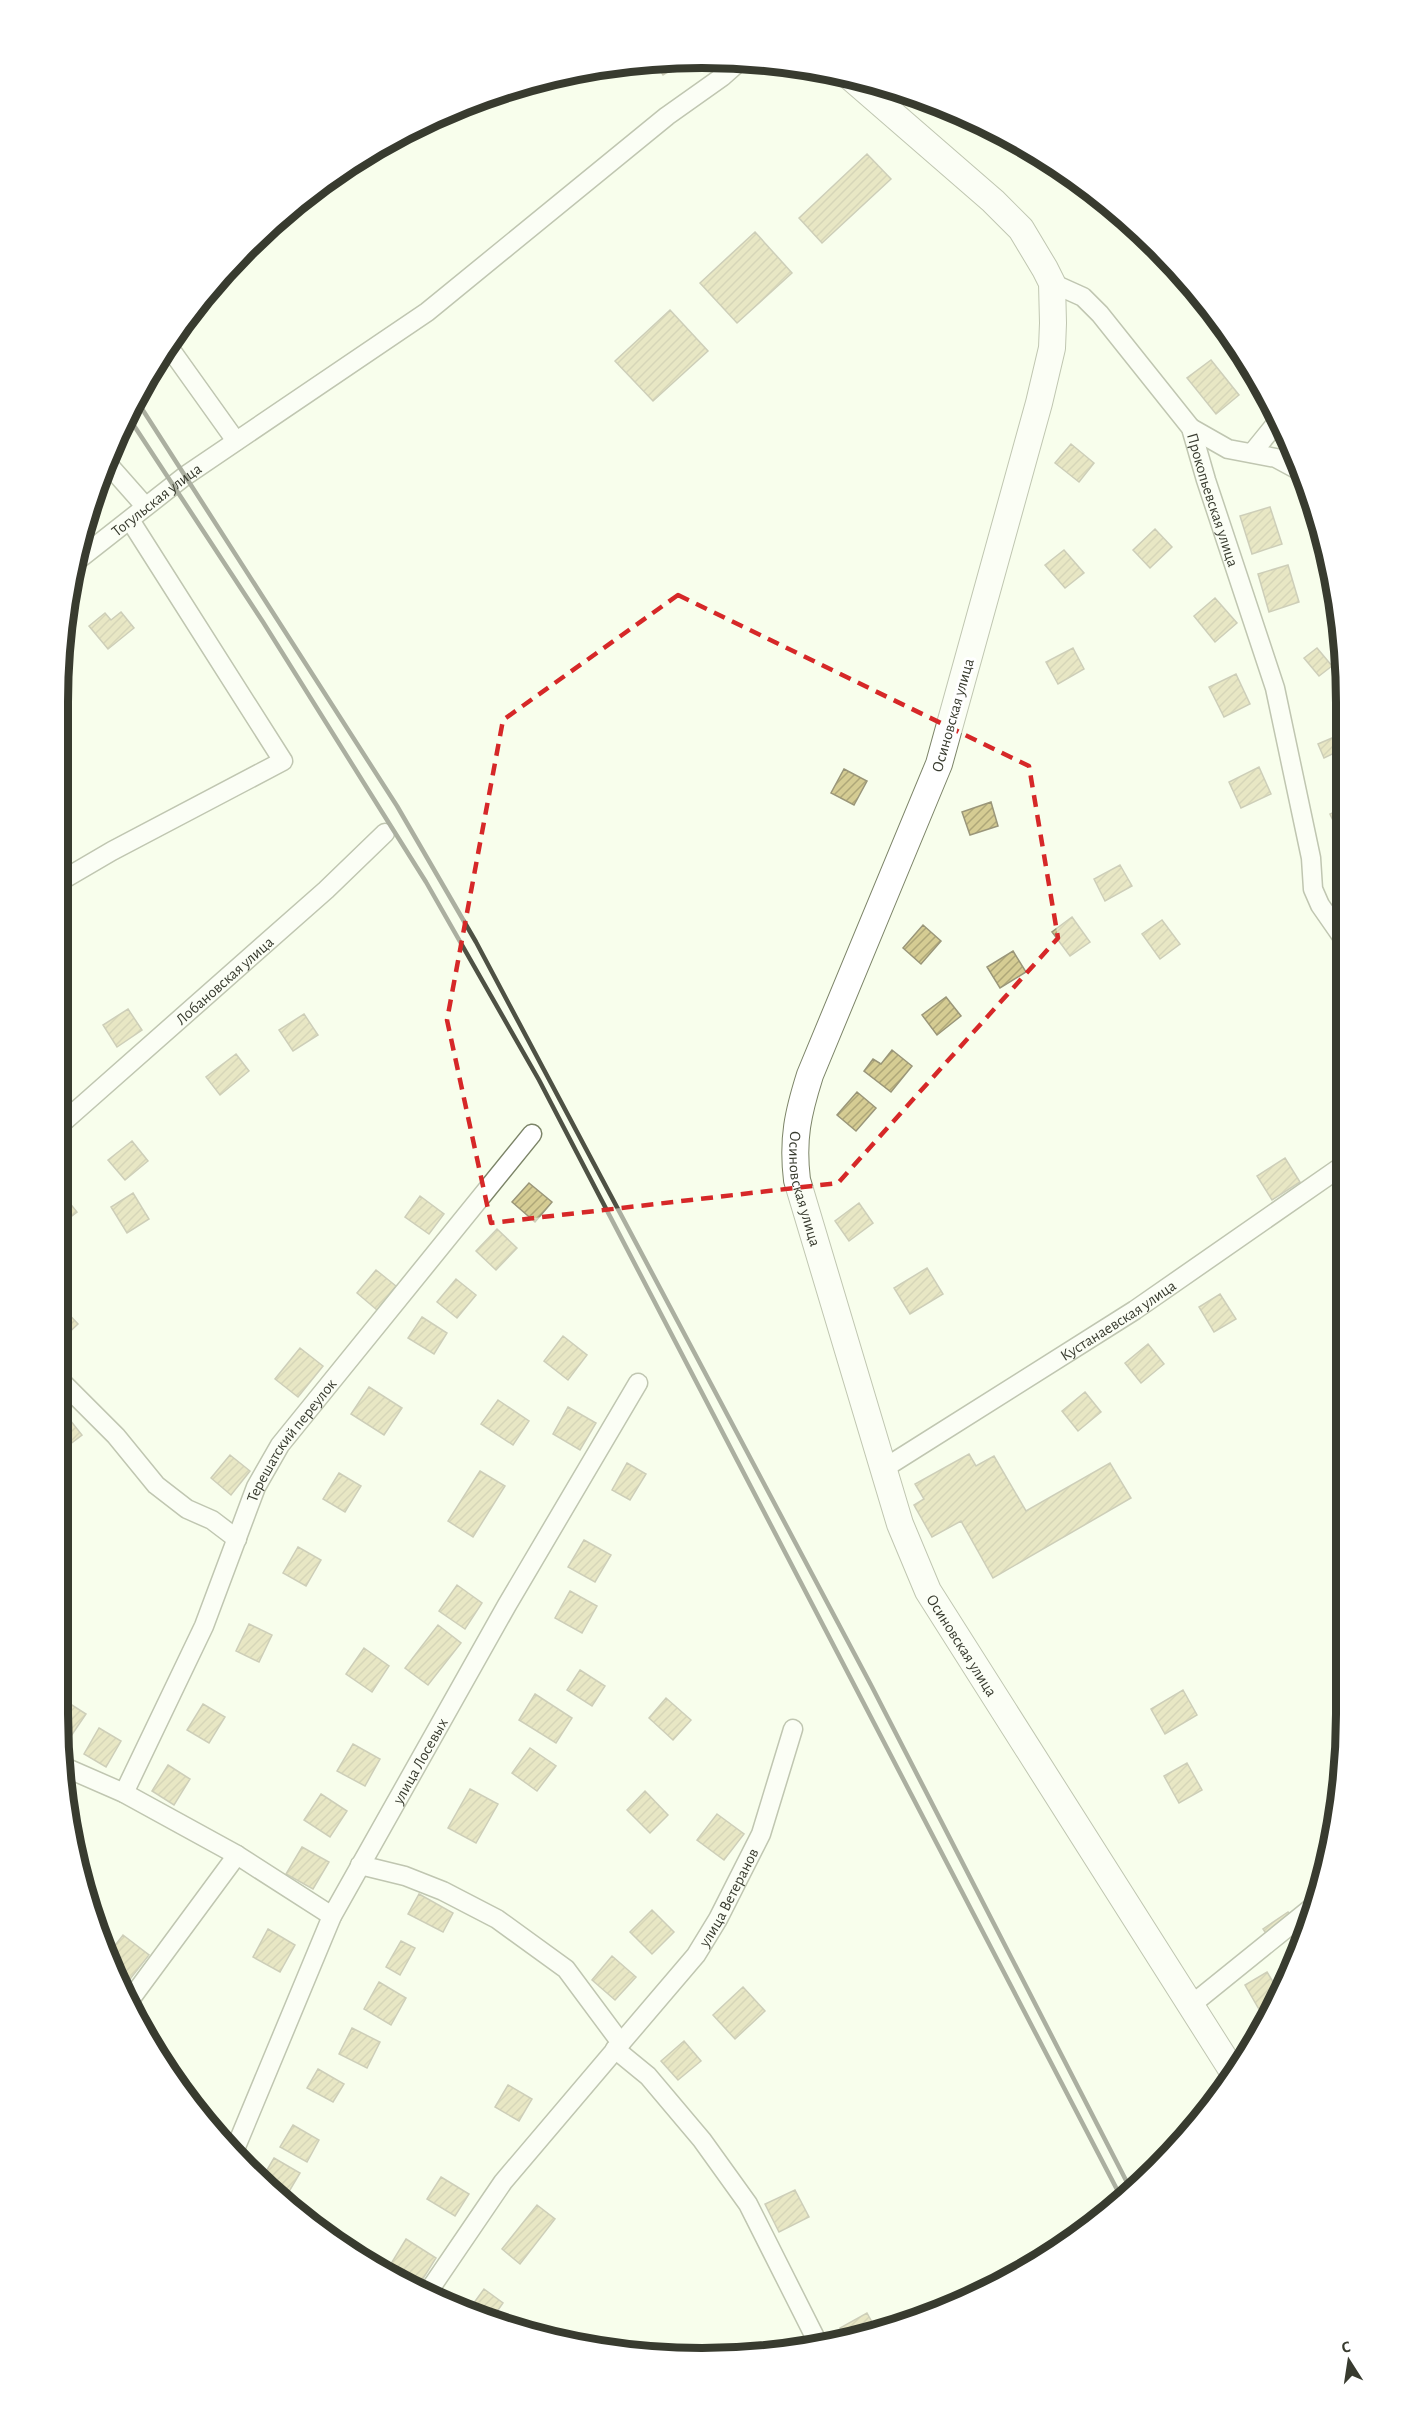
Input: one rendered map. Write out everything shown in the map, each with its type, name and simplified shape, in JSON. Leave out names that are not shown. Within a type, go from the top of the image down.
[{"type":"main road","points":[[863,88],[993,201],[1021,229],[1052,283]]},
{"type":"main road","name":"Осиновская улица","points":[[1052,283],[1052,348],[1039,403],[939,764],[810,1075],[798,1112],[794,1151],[797,1180],[883,1469],[900,1524],[928,1591],[1229,2066]]},
{"type":"street","name":"Тогульская улица","points":[[85,554],[145,506],[236,441],[427,312],[667,116],[731,69]]},
{"type":"street","name":"Прокопьевская улица","points":[[1052,283],[1083,297],[1100,314],[1191,428],[1275,688],[1311,858],[1313,889],[1320,905],[1336,928]]},
{"type":"street","points":[[172,352],[236,441]]},
{"type":"street","points":[[1252,453],[1273,427]]},
{"type":"street","points":[[1191,428],[1228,449],[1276,458],[1289,465]]},
{"type":"street","points":[[112,470],[145,506]]},
{"type":"street","points":[[68,877],[112,850],[283,761],[130,520]]},
{"type":"street","name":"Лобановская улица","points":[[68,1118],[326,890],[386,833]]},
{"type":"street","name":"Терешатский переулок","points":[[124,1793],[204,1626],[256,1487],[280,1445],[532,1134]]},
{"type":"street","name":"Кустанаевская улица","points":[[883,1469],[1135,1310],[1336,1170]]},
{"type":"street","name":"улица Лосевых","points":[[236,2144],[332,1916],[507,1605],[638,1383]]},
{"type":"street","points":[[68,1388],[116,1436],[156,1485],[188,1509],[212,1520],[237,1539]]},
{"type":"street","name":"улица Ветеранов","points":[[432,2287],[503,2182],[696,1955],[718,1919],[761,1834],[793,1729]]},
{"type":"street","points":[[70,1770],[124,1793],[237,1855],[332,1916]]},
{"type":"street","points":[[134,1995],[237,1855]]},
{"type":"street","points":[[360,1865],[405,1876],[443,1891],[497,1919],[566,1969],[618,2046],[702,2140],[748,2204],[815,2337]]},
{"type":"street","points":[[1190,2006],[1303,1915]]},
{"type":"highlighted area","points":[[678,595],[1029,766],[1058,938],[838,1183],[491,1223],[447,1020],[503,720]]},
{"type":"building","points":[[659,69],[673,69],[663,75]]},
{"type":"building","points":[[867,154],[891,179],[822,243],[799,218]]},
{"type":"building","points":[[755,232],[792,273],[737,323],[700,283]]},
{"type":"building","points":[[670,310],[708,351],[653,401],[615,361]]},
{"type":"building","points":[[1211,360],[1239,395],[1216,414],[1187,378]]},
{"type":"building","points":[[1071,444],[1094,463],[1079,482],[1055,463]]},
{"type":"building","points":[[1270,507],[1282,544],[1252,554],[1240,516]]},
{"type":"building","points":[[1155,529],[1172,547],[1150,568],[1133,550]]},
{"type":"building","points":[[1064,550],[1084,573],[1065,588],[1045,565]]},
{"type":"building","points":[[1288,565],[1299,602],[1269,612],[1258,574]]},
{"type":"building","points":[[1215,598],[1237,623],[1215,642],[1194,616]]},
{"type":"building","points":[[121,612],[134,628],[108,649],[89,626],[105,613],[111,620]]},
{"type":"building","points":[[1073,648],[1084,669],[1058,684],[1046,662]]},
{"type":"building","points":[[1317,648],[1332,666],[1319,676],[1304,658]]},
{"type":"building","points":[[1236,674],[1250,704],[1224,717],[1209,687]]},
{"type":"building","points":[[1336,736],[1336,752],[1324,758],[1318,744]]},
{"type":"building","points":[[1259,767],[1271,794],[1241,808],[1229,782]]},
{"type":"building","points":[[844,769],[867,781],[854,805],[831,793]]},
{"type":"building","points":[[991,802],[998,826],[970,835],[962,812]]},
{"type":"building","points":[[1336,811],[1336,827],[1330,814]]},
{"type":"building","points":[[1120,865],[1132,886],[1105,901],[1094,879]]},
{"type":"building","points":[[1072,917],[1090,942],[1070,956],[1052,932]]},
{"type":"building","points":[[1162,920],[1180,944],[1160,959],[1142,934]]},
{"type":"building","points":[[923,925],[941,941],[921,964],[903,948]]},
{"type":"building","points":[[1013,951],[1026,972],[1000,988],[987,967]]},
{"type":"building","points":[[946,997],[961,1016],[937,1035],[922,1015]]},
{"type":"building","points":[[128,1009],[142,1030],[117,1047],[103,1025]]},
{"type":"building","points":[[304,1014],[318,1035],[293,1051],[279,1030]]},
{"type":"building","points":[[892,1050],[912,1066],[891,1092],[864,1071],[873,1059],[881,1064]]},
{"type":"building","points":[[236,1054],[249,1071],[220,1095],[206,1077]]},
{"type":"building","points":[[857,1092],[876,1108],[856,1131],[837,1115]]},
{"type":"building","points":[[132,1141],[148,1161],[125,1180],[108,1160]]},
{"type":"building","points":[[1285,1158],[1300,1182],[1272,1200],[1257,1176]]},
{"type":"building","points":[[529,1183],[552,1202],[535,1222],[512,1202]]},
{"type":"building","points":[[133,1193],[149,1219],[127,1233],[111,1207]]},
{"type":"building","points":[[420,1196],[444,1214],[429,1234],[405,1217]]},
{"type":"building","points":[[68,1201],[77,1212],[68,1219]]},
{"type":"building","points":[[859,1203],[873,1223],[849,1241],[835,1221]]},
{"type":"building","points":[[497,1229],[517,1248],[496,1270],[476,1251]]},
{"type":"building","points":[[927,1268],[943,1294],[910,1314],[894,1288]]},
{"type":"building","points":[[376,1270],[396,1286],[377,1310],[357,1293]]},
{"type":"building","points":[[456,1279],[476,1295],[457,1318],[437,1302]]},
{"type":"building","points":[[1220,1294],[1236,1319],[1214,1332],[1199,1307]]},
{"type":"building","points":[[68,1313],[78,1324],[68,1333]]},
{"type":"building","points":[[422,1317],[447,1333],[434,1354],[408,1338]]},
{"type":"building","points":[[563,1336],[587,1355],[568,1380],[544,1361]]},
{"type":"building","points":[[1148,1344],[1164,1364],[1141,1383],[1125,1363]]},
{"type":"building","points":[[300,1348],[323,1366],[298,1397],[275,1379]]},
{"type":"building","points":[[369,1387],[402,1408],[384,1435],[351,1414]]},
{"type":"building","points":[[1085,1392],[1101,1412],[1078,1431],[1062,1411]]},
{"type":"building","points":[[498,1400],[529,1421],[513,1445],[481,1424]]},
{"type":"building","points":[[568,1407],[596,1423],[580,1450],[553,1434]]},
{"type":"building","points":[[68,1418],[82,1435],[68,1446]]},
{"type":"building","points":[[969,1454],[976,1466],[994,1456],[1026,1511],[1110,1463],[1131,1498],[993,1578],[961,1521],[932,1537],[914,1505],[924,1499],[915,1484]]},
{"type":"building","points":[[230,1455],[250,1471],[231,1495],[211,1478]]},
{"type":"building","points":[[627,1463],[646,1474],[630,1500],[612,1490]]},
{"type":"building","points":[[480,1471],[505,1486],[473,1537],[448,1521]]},
{"type":"building","points":[[339,1473],[361,1486],[345,1512],[323,1499]]},
{"type":"building","points":[[584,1540],[611,1555],[595,1582],[568,1567]]},
{"type":"building","points":[[298,1547],[321,1560],[306,1586],[283,1573]]},
{"type":"building","points":[[457,1585],[482,1603],[465,1629],[439,1611]]},
{"type":"building","points":[[570,1591],[597,1606],[582,1633],[555,1618]]},
{"type":"building","points":[[249,1624],[272,1635],[259,1662],[236,1651]]},
{"type":"building","points":[[438,1625],[461,1643],[428,1685],[405,1668]]},
{"type":"building","points":[[364,1648],[389,1666],[372,1692],[346,1674]]},
{"type":"building","points":[[580,1670],[605,1686],[592,1706],[567,1690]]},
{"type":"building","points":[[1183,1690],[1197,1715],[1165,1734],[1151,1709]]},
{"type":"building","points":[[535,1694],[572,1718],[556,1743],[519,1720]]},
{"type":"building","points":[[666,1698],[691,1720],[673,1740],[649,1718]]},
{"type":"building","points":[[68,1703],[86,1714],[69,1739]]},
{"type":"building","points":[[203,1704],[225,1717],[209,1743],[187,1730]]},
{"type":"building","points":[[99,1728],[121,1741],[106,1767],[84,1754]]},
{"type":"building","points":[[353,1744],[380,1759],[365,1786],[337,1771]]},
{"type":"building","points":[[530,1748],[556,1766],[537,1791],[512,1773]]},
{"type":"building","points":[[1187,1763],[1202,1790],[1179,1803],[1164,1776]]},
{"type":"building","points":[[168,1765],[190,1779],[174,1805],[152,1791]]},
{"type":"building","points":[[470,1789],[498,1804],[476,1843],[448,1828]]},
{"type":"building","points":[[645,1791],[668,1815],[650,1833],[627,1810]]},
{"type":"building","points":[[321,1794],[347,1811],[330,1837],[304,1820]]},
{"type":"building","points":[[717,1814],[744,1834],[724,1860],[697,1840]]},
{"type":"building","points":[[302,1847],[329,1862],[313,1889],[286,1874]]},
{"type":"building","points":[[419,1894],[453,1913],[443,1932],[408,1914]]},
{"type":"building","points":[[652,1910],[674,1932],[652,1954],[630,1932]]},
{"type":"building","points":[[1288,1912],[1294,1921],[1269,1938],[1263,1929]]},
{"type":"building","points":[[268,1929],[295,1945],[280,1972],[253,1957]]},
{"type":"building","points":[[123,1935],[149,1955],[128,1982],[116,1956],[113,1948]]},
{"type":"building","points":[[401,1941],[415,1948],[400,1975],[386,1967]]},
{"type":"building","points":[[612,1956],[636,1977],[615,2000],[592,1980]]},
{"type":"building","points":[[1267,1972],[1274,1984],[1262,2010],[1260,2011],[1245,1985]]},
{"type":"building","points":[[379,1982],[406,1998],[391,2025],[364,2009]]},
{"type":"building","points":[[743,1987],[765,2011],[735,2039],[713,2015]]},
{"type":"building","points":[[352,2028],[380,2042],[367,2068],[339,2054]]},
{"type":"building","points":[[684,2041],[701,2061],[678,2080],[661,2061]]},
{"type":"building","points":[[318,2069],[344,2084],[333,2102],[307,2088]]},
{"type":"building","points":[[508,2085],[532,2099],[519,2121],[495,2107]]},
{"type":"building","points":[[293,2125],[319,2140],[307,2162],[280,2147]]},
{"type":"building","points":[[274,2158],[300,2173],[288,2194],[265,2173]]},
{"type":"building","points":[[441,2177],[469,2194],[455,2216],[427,2199]]},
{"type":"building","points":[[795,2190],[809,2217],[779,2232],[765,2204]]},
{"type":"building","points":[[537,2205],[555,2219],[520,2264],[502,2249]]},
{"type":"building","points":[[406,2239],[436,2258],[421,2282],[390,2266]]},
{"type":"building","points":[[484,2289],[503,2303],[496,2313],[473,2304]]},
{"type":"building","points":[[867,2313],[873,2324],[842,2331],[840,2328]]},
{"type":"railway","points":[[140,406],[397,806],[476,942],[871,1685],[1127,2183]]},
{"type":"railway","points":[[132,423],[263,622],[426,882],[539,1080],[1118,2192]]}]
